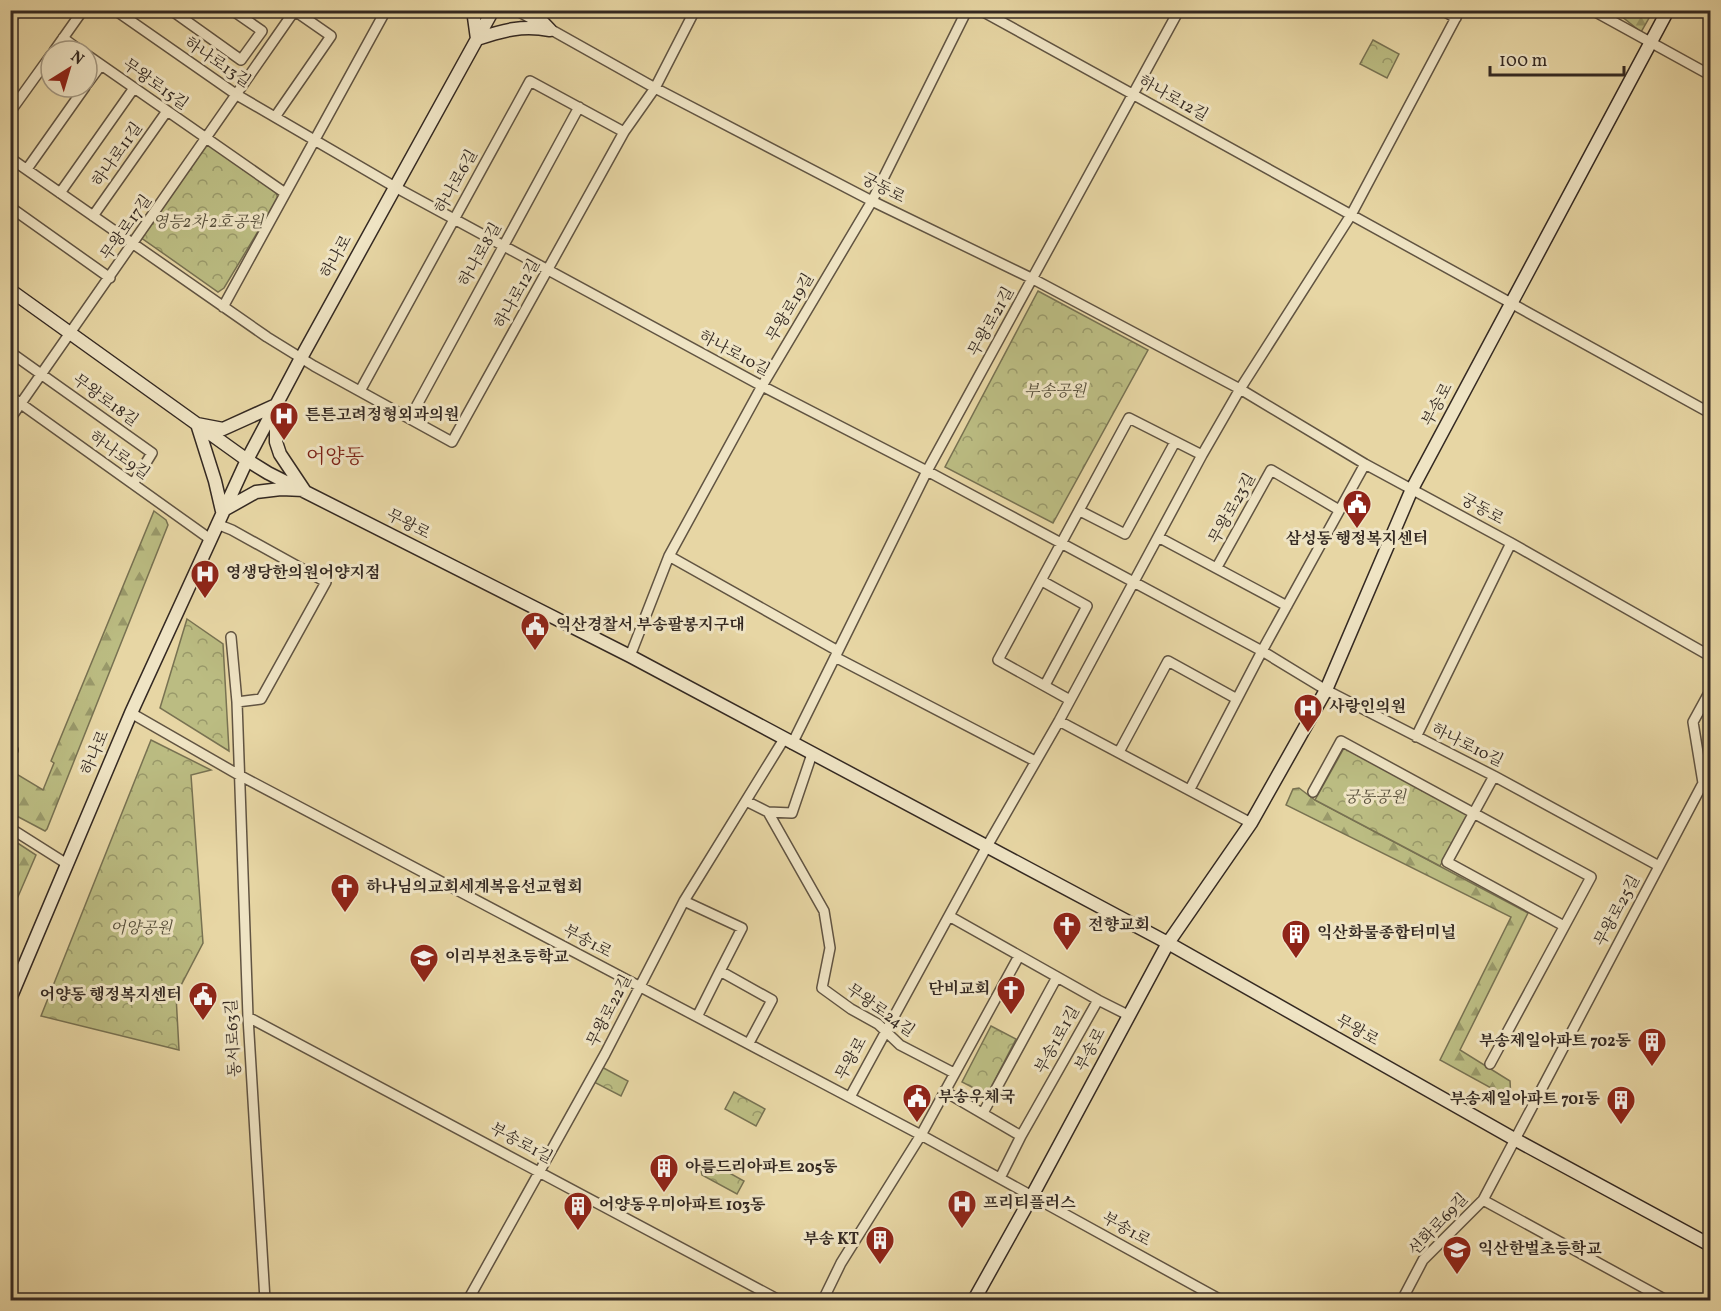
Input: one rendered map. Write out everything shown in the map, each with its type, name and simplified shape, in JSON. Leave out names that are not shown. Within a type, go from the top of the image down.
[{"type":"street","points":[[10,21],[18,10]]},
{"type":"street","points":[[63,38],[83,10]]},
{"type":"street","name":"하나로13길","points":[[115,10],[237,95],[395,187]]},
{"type":"street","points":[[171,10],[241,60],[262,31],[232,10]]},
{"type":"street","points":[[223,308],[386,10]]},
{"type":"street","points":[[473,10],[477,39],[528,26],[550,30]]},
{"type":"street","name":"하나로","points":[[10,999],[131,713],[222,511],[301,358],[493,10]]},
{"type":"street","name":"궁동로","points":[[516,10],[655,88],[872,201],[1032,279],[1240,389],[1365,464],[1511,543],[1710,656]]},
{"type":"street","points":[[531,10],[550,30]]},
{"type":"street","name":"하나로12길","points":[[301,358],[452,442],[624,132],[655,88],[695,10]]},
{"type":"street","name":"무왕로19길","points":[[630,657],[669,556],[762,386],[872,201],[967,10]]},
{"type":"street","name":"하나로12길","points":[[981,10],[1710,413]]},
{"type":"street","name":"무왕로21길","points":[[788,741],[837,654],[927,471],[1179,10]]},
{"type":"street","points":[[986,848],[1059,721],[1240,389],[1351,215],[1458,14],[1442,10]]},
{"type":"street","points":[[1592,10],[1710,75]]},
{"type":"street","name":"부송로","points":[[974,1300],[1168,943],[1251,823],[1326,690],[1412,489],[1668,10]]},
{"type":"street","points":[[275,117],[331,36],[295,11]]},
{"type":"street","name":"무왕로17길","points":[[10,419],[295,11]]},
{"type":"street","name":"무왕로15길","points":[[101,65],[207,138]]},
{"type":"street","points":[[10,112],[39,72]]},
{"type":"street","name":"하나로6길","points":[[360,392],[530,81],[624,132]]},
{"type":"street","name":"하나로11길","points":[[60,193],[134,88]]},
{"type":"street","points":[[27,169],[77,99]]},
{"type":"street","name":"하나로8길","points":[[410,418],[579,108]]},
{"type":"street","name":"하나로11길","points":[[93,216],[167,111]]},
{"type":"street","points":[[207,138],[285,193]]},
{"type":"street","points":[[10,158],[223,308],[301,358]]},
{"type":"street","name":"하나로10길","points":[[395,187],[762,386],[927,471],[1262,651],[1326,690],[1494,776],[1659,866]]},
{"type":"street","points":[[10,207],[110,278]]},
{"type":"street","name":"무왕로","points":[[10,290],[247,460],[630,657],[1168,943],[1516,1140],[1710,1245]]},
{"type":"street","name":"무왕로18길","points":[[10,352],[153,453],[133,484]]},
{"type":"street","name":"하나로9길","points":[[10,396],[210,539]]},
{"type":"street","points":[[276,405],[276,442],[280,454],[304,490],[281,489],[256,492],[222,511],[197,424],[223,429],[276,405]]},
{"type":"street","points":[[1070,700],[998,660],[1129,418],[1202,455]]},
{"type":"street","points":[[1080,511],[1125,534],[1175,442]]},
{"type":"street","points":[[1190,789],[1262,651],[1365,464]]},
{"type":"street","name":"무왕로23길","points":[[1217,567],[1271,470],[1339,510]]},
{"type":"street","points":[[218,524],[326,582],[261,699],[237,702]]},
{"type":"street","name":"무왕로23길","points":[[1158,537],[1287,606]]},
{"type":"street","points":[[1416,737],[1511,543]]},
{"type":"street","points":[[669,556],[837,654],[1035,761]]},
{"type":"street","points":[[1042,582],[1087,606],[1045,685]]},
{"type":"street","points":[[231,637],[237,702],[239,775]]},
{"type":"street","points":[[1119,752],[1168,661],[1237,699]]},
{"type":"street","name":"무왕로25길","points":[[1516,1140],[1659,866],[1707,785],[1693,722],[1710,691]]},
{"type":"street","name":"부송1로","points":[[131,713],[239,775],[639,987],[698,1015],[1221,1300]]},
{"type":"street","points":[[1059,721],[1251,823]]},
{"type":"street","name":"무왕로22길","points":[[468,1300],[605,1054],[684,901],[746,801],[788,741]]},
{"type":"street","points":[[1313,792],[1341,741],[1591,877],[1490,1064]]},
{"type":"street","points":[[10,749],[13,750],[10,757]]},
{"type":"street","points":[[746,801],[768,812],[792,813],[812,754]]},
{"type":"street","name":"동서로63길","points":[[239,775],[248,1017],[265,1300]]},
{"type":"street","points":[[1494,776],[1447,862],[1564,926]]},
{"type":"street","name":"무왕로24길","points":[[768,812],[824,910],[830,948],[822,988],[851,1009],[878,1024],[900,1045],[954,1073]]},
{"type":"street","points":[[10,828],[67,864]]},
{"type":"street","name":"무왕로","points":[[850,1097],[986,848]]},
{"type":"street","points":[[684,901],[742,928],[698,1015]]},
{"type":"street","name":"부송1로1길","points":[[950,916],[1098,1000],[1021,1136],[1000,1178]]},
{"type":"street","points":[[823,1300],[841,1263],[921,1135],[1019,956]]},
{"type":"street","points":[[720,971],[772,1000],[749,1043]]},
{"type":"street","name":"부송1로1길","points":[[983,1113],[1057,977]]},
{"type":"street","points":[[1098,1000],[1128,1015]]},
{"type":"street","name":"부송로1길","points":[[248,1017],[779,1300]]},
{"type":"street","points":[[944,1091],[1021,1136]]},
{"type":"street","name":"선화로69길","points":[[1402,1300],[1423,1260],[1483,1200],[1516,1140]]},
{"type":"street","points":[[1483,1200],[1666,1300]]},
{"type":"green space","points":[[1615,11],[1653,11],[1641,32]]},
{"type":"green space","points":[[1373,40],[1399,54],[1387,78],[1360,64]]},
{"type":"green space","name":"영등2차 2호공원","points":[[207,142],[275,190],[278,198],[224,288],[218,292],[140,237]]},
{"type":"green space","name":"부송공원","points":[[1038,291],[1148,350],[1053,523],[945,467]]},
{"type":"green space","points":[[154,511],[166,520],[168,525],[45,831],[11,813],[11,782],[15,773],[43,790],[54,763],[51,761]]},
{"type":"green space","points":[[187,619],[223,644],[229,751],[160,708]]},
{"type":"green space","name":"어양공원","points":[[151,740],[211,770],[191,775],[203,943],[176,995],[179,1050],[41,1016]]},
{"type":"green space","name":"궁동공원","points":[[1344,748],[1468,814],[1440,866],[1315,800]]},
{"type":"green space","points":[[1299,788],[1315,800],[1528,913],[1460,1050],[1510,1081],[1511,1099],[1440,1060],[1511,917],[1286,805],[1293,789]]},
{"type":"green space","points":[[16,842],[36,855],[11,909],[11,857]]},
{"type":"green space","points":[[991,1026],[1016,1039],[987,1095],[962,1082]]},
{"type":"green space","points":[[598,1065],[628,1081],[621,1096],[590,1080]]},
{"type":"green space","points":[[734,1092],[765,1109],[756,1126],[725,1109]]},
{"type":"green space","points":[[706,1160],[744,1181],[737,1194],[702,1175],[700,1166]]},
{"type":"place","name":"튼튼고려정형외과의원","points":[[284,442]]},
{"type":"place","name":"삼성동 행정복지센터","points":[[1357,530]]},
{"type":"place","name":"영생당한의원어양지점","points":[[205,600]]},
{"type":"place","name":"익산경찰서 부송팔봉지구대","points":[[535,652]]},
{"type":"place","name":"사랑인의원","points":[[1308,734]]},
{"type":"place","name":"하나님의교회세계복음선교협회","points":[[345,914]]},
{"type":"place","name":"전향교회","points":[[1067,952]]},
{"type":"place","name":"익산화물종합터미널","points":[[1296,960]]},
{"type":"place","name":"이리부천초등학교","points":[[424,984]]},
{"type":"place","name":"단비교회","points":[[1011,1016]]},
{"type":"place","name":"어양동 행정복지센터","points":[[203,1022]]},
{"type":"place","name":"부송제일아파트 702동","points":[[1652,1068]]},
{"type":"place","name":"부송우체국","points":[[917,1124]]},
{"type":"place","name":"부송제일아파트 701동","points":[[1621,1126]]},
{"type":"place","name":"아름드리아파트 205동","points":[[664,1194]]},
{"type":"place","name":"프리티플러스","points":[[962,1230]]},
{"type":"place","name":"어양동우미아파트 103동","points":[[578,1232]]},
{"type":"place","name":"부송 KT","points":[[880,1266]]},
{"type":"place","name":"익산한벌초등학교","points":[[1457,1276]]},
{"type":"district","name":"어양동","points":[[335,458]]}]
